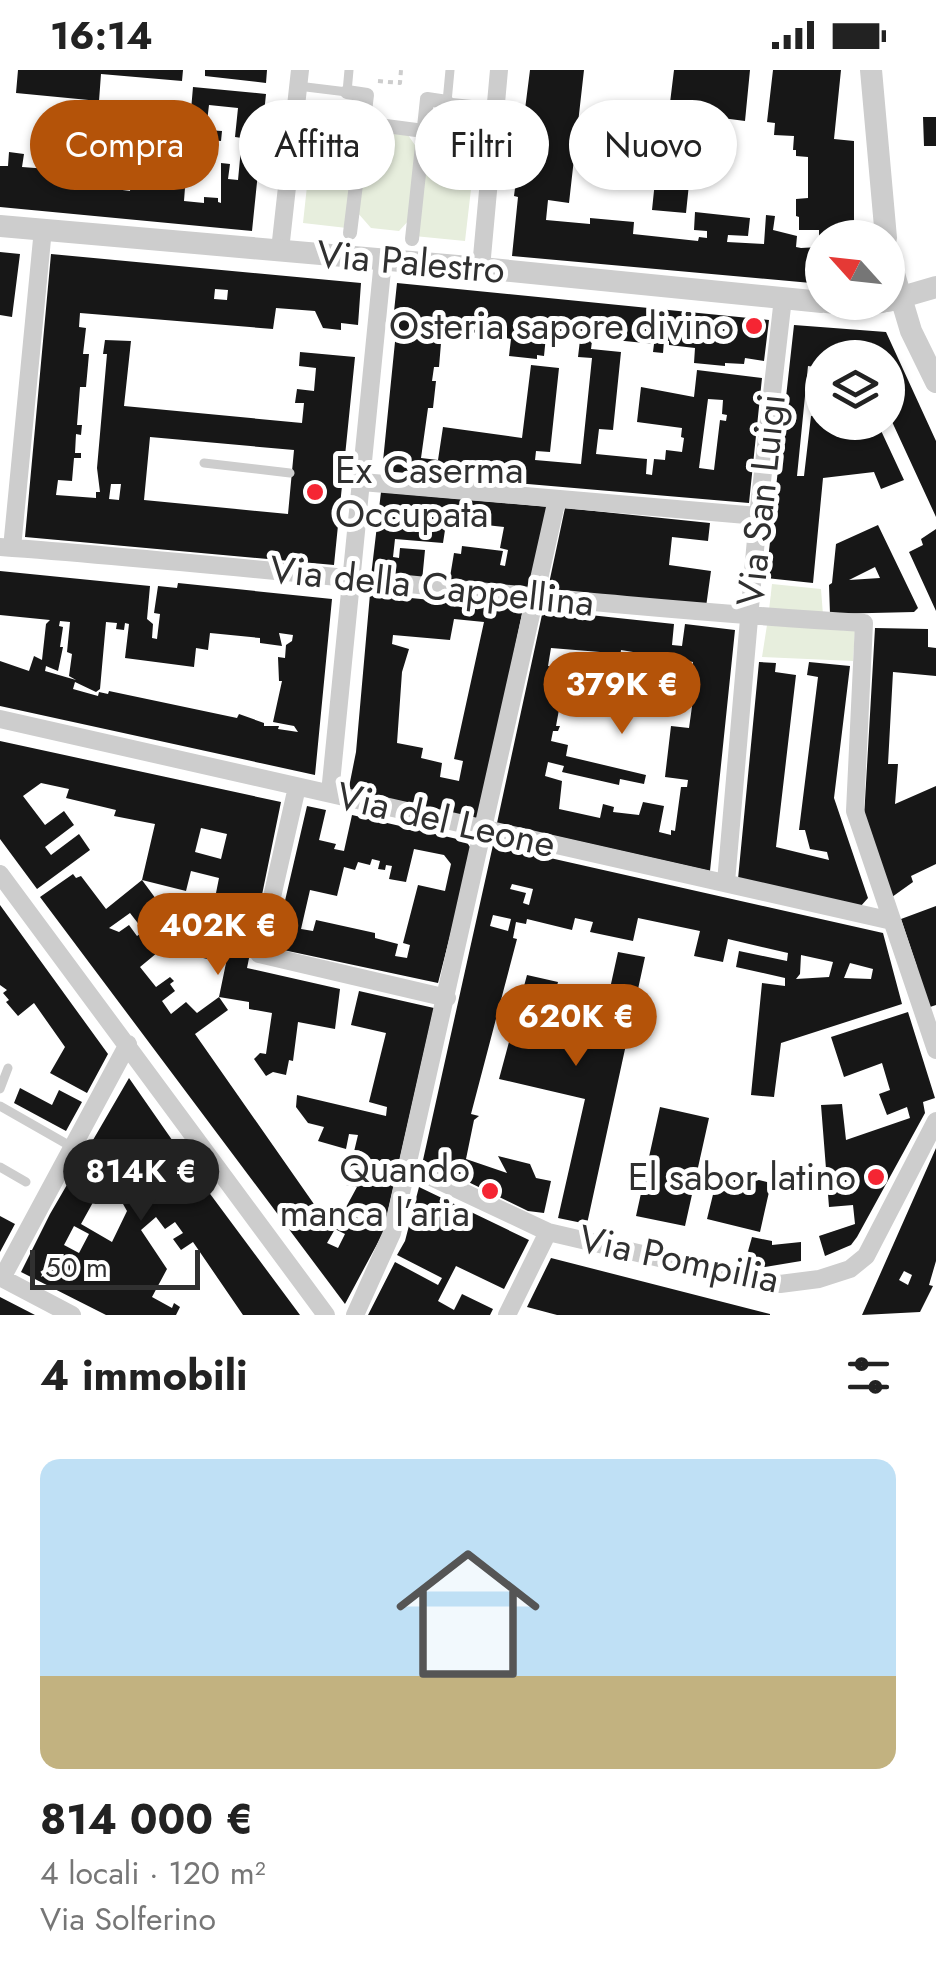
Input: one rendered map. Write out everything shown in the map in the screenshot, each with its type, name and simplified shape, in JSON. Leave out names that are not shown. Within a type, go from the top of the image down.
[{"type":"street","points":[[497,100],[499,70]]},
{"type":"street","points":[[871,70],[884,220]]},
{"type":"street","points":[[280,250],[299,78]]},
{"type":"street","points":[[347,92],[366,94],[365,100]]},
{"type":"street","points":[[350,233],[355,190]]},
{"type":"street","points":[[412,238],[417,190]]},
{"type":"street","points":[[481,268],[488,190]]},
{"type":"street","name":"Via Palestro","points":[[0,226],[805,300]]},
{"type":"street","points":[[6,548],[43,229]]},
{"type":"street","points":[[330,793],[353,577],[354,481],[383,260]]},
{"type":"street","name":"Via Palestro","points":[[905,296],[936,287]]},
{"type":"street","name":"Via San Luigi","points":[[726,882],[758,516],[783,298]]},
{"type":"street","points":[[900,320],[936,382]]},
{"type":"street","points":[[354,481],[758,516]]},
{"type":"street","points":[[355,1315],[388,1246],[408,1166],[557,499]]},
{"type":"street","name":"Via della Cappellina","points":[[6,548],[749,616],[864,622],[854,811],[892,920]]},
{"type":"street","name":"Via del Leone","points":[[0,719],[892,920]]},
{"type":"street","points":[[297,787],[259,954],[446,998]]},
{"type":"street","points":[[0,874],[326,1315]]},
{"type":"street","points":[[892,920],[936,1050]]},
{"type":"street","points":[[72,1315],[1,1277],[128,1044]]},
{"type":"street","name":"Via Pompilia","points":[[408,1166],[548,1232],[758,1281],[801,1283],[858,1264],[871,1248],[936,1121]]},
{"type":"street","points":[[507,1315],[548,1232]]},
{"type":"lane","points":[[299,78],[347,92],[350,70]]},
{"type":"lane","points":[[447,100],[450,70]]},
{"type":"lane","points":[[204,464],[290,474]]},
{"type":"lane","points":[[0,1090],[8,1068]]},
{"type":"lane","points":[[0,1106],[72,1147]]},
{"type":"lane","points":[[0,1167],[26,1182]]},
{"type":"path","points":[[368,80],[400,83],[400,70]]},
{"type":"green space","points":[[395,131],[406,132],[415,145],[410,219],[399,231],[371,228],[357,212],[359,190],[395,190]]},
{"type":"green space","points":[[307,190],[351,190],[347,228],[303,223]]},
{"type":"green space","points":[[419,190],[471,190],[465,241],[414,236]]},
{"type":"green space","points":[[772,584],[821,589],[823,615],[769,610]]},
{"type":"green space","points":[[767,625],[855,631],[853,661],[762,657]]},
{"type":"building","points":[[18,70],[183,70],[182,81],[101,74],[99,100],[16,93]]},
{"type":"building","points":[[205,70],[267,70],[266,83],[205,76]]},
{"type":"building","points":[[530,70],[584,70],[581,100],[569,100],[569,203],[548,200],[546,220],[634,222],[633,234],[698,241],[699,237],[707,238],[707,231],[694,230],[695,212],[750,218],[748,236],[728,235],[727,242],[764,244],[766,215],[775,216],[773,230],[797,236],[796,247],[805,248],[805,282],[512,256],[518,197],[514,196],[515,190],[549,190],[549,100],[526,100]]},
{"type":"building","points":[[674,70],[750,70],[745,121],[737,120],[737,100],[670,100]]},
{"type":"building","points":[[773,70],[841,70],[834,139],[854,141],[854,220],[805,220],[805,230],[799,230],[796,199],[808,198],[808,157],[796,156],[794,136],[774,135],[775,123],[767,122]]},
{"type":"building","points":[[193,87],[266,94],[265,100],[239,100],[239,138],[235,137],[238,108],[219,106],[219,100],[192,100]]},
{"type":"building","points":[[923,117],[936,117],[936,146],[924,146]]},
{"type":"building","points":[[9,152],[24,154],[22,167],[30,168],[30,190],[185,190],[184,201],[204,203],[204,197],[218,198],[221,203],[221,163],[230,164],[228,179],[238,180],[239,170],[239,190],[256,190],[252,231],[0,207],[0,166],[8,166]]},
{"type":"building","points":[[654,190],[688,190],[686,213],[652,210]]},
{"type":"building","points":[[0,252],[20,254],[12,317],[0,315]]},
{"type":"building","points":[[51,254],[361,283],[358,325],[341,323],[341,330],[323,328],[315,311],[276,308],[273,329],[80,313],[79,327],[86,328],[83,354],[89,354],[86,387],[80,387],[77,425],[82,425],[81,435],[76,434],[75,453],[81,453],[81,458],[74,458],[72,481],[58,480],[56,495],[96,498],[96,492],[100,492],[97,468],[105,340],[131,341],[124,406],[302,423],[304,403],[295,403],[297,389],[314,391],[316,368],[299,366],[300,352],[355,357],[334,565],[25,537]],"holes":[[[215,289],[228,290],[227,300],[214,299]],[[150,437],[294,450],[288,514],[144,500]],[[111,484],[121,484],[119,500],[109,499]]]},
{"type":"building","points":[[397,283],[769,320],[764,361],[745,358],[744,364],[725,366],[694,363],[695,348],[669,345],[664,340],[663,353],[653,352],[654,344],[615,340],[616,337],[593,337],[591,349],[621,352],[613,430],[599,429],[596,454],[647,459],[646,474],[652,475],[654,459],[665,460],[666,450],[682,452],[684,438],[682,428],[637,422],[641,387],[694,397],[697,370],[762,378],[749,503],[516,483],[518,473],[421,465],[419,474],[382,471],[397,322],[393,321]],"holes":[[[419,323],[511,339],[509,356],[537,359],[537,355],[544,356],[546,336],[569,333],[580,340],[578,357],[592,358],[581,464],[535,460],[536,451],[550,452],[559,368],[531,365],[522,438],[443,427],[438,460],[421,458],[428,408],[433,408],[436,381],[432,381],[434,367],[439,367],[442,331],[418,329]],[[708,399],[723,400],[722,414],[727,415],[726,421],[720,420],[714,470],[699,468]]]},
{"type":"building","points":[[794,325],[886,332],[890,340],[805,340],[805,396],[797,476],[804,476],[808,440],[885,440],[904,480],[881,489],[874,472],[823,478],[813,583],[766,578]]},
{"type":"building","points":[[905,373],[936,441],[936,517],[900,440],[905,440]]},
{"type":"building","points":[[381,492],[550,507],[530,591],[449,583],[454,553],[461,554],[462,546],[503,551],[500,565],[505,566],[508,550],[500,548],[504,527],[459,522],[459,518],[447,517],[443,543],[395,539],[393,557],[399,558],[400,548],[425,550],[422,581],[371,576]]},
{"type":"building","points":[[565,508],[710,523],[708,541],[672,537],[669,565],[711,571],[706,607],[547,593]]},
{"type":"building","points":[[878,525],[918,608],[914,612],[830,614],[829,585],[836,544]],"holes":[[[875,567],[880,578],[849,580]]]},
{"type":"building","points":[[936,529],[936,611],[909,552],[923,545],[921,539]]},
{"type":"building","points":[[0,571],[150,586],[147,619],[153,624],[152,638],[157,639],[160,614],[154,613],[158,586],[177,588],[178,583],[332,599],[315,775],[0,706],[0,661],[29,671],[34,656],[42,660],[46,624],[50,620],[0,615]],"holes":[[[60,621],[70,622],[69,676],[76,680],[45,671],[46,666],[58,671],[63,647]],[[106,622],[117,623],[116,629],[124,630],[125,623],[129,624],[125,658],[194,667],[196,648],[208,650],[210,633],[260,638],[260,643],[282,646],[279,633],[293,635],[286,645],[285,658],[278,657],[282,681],[273,722],[294,726],[298,732],[264,726],[239,714],[237,718],[109,691],[99,692],[98,696],[73,689],[75,682],[96,692],[100,689]]]},
{"type":"building","points":[[370,594],[523,609],[479,822],[348,792],[356,752]],"holes":[[[454,619],[484,622],[454,759],[463,761],[459,781],[440,777],[442,763],[421,758],[423,748],[397,743],[402,672],[409,649],[392,644],[393,635],[450,640]]]},
{"type":"building","points":[[543,610],[674,624],[672,645],[682,646],[685,624],[735,630],[710,871],[497,823]],"holes":[[[551,648],[600,652],[597,673],[582,671],[581,676],[573,675],[565,673],[567,669],[548,666]],[[621,650],[693,662],[691,684],[695,685],[689,728],[671,726],[665,777],[688,780],[687,787],[681,787],[675,831],[671,830],[671,835],[659,832],[664,806],[643,802],[639,815],[613,812],[614,807],[603,804],[600,818],[559,809],[562,781],[545,776],[548,762],[564,766],[562,772],[619,785],[620,779],[644,784],[646,775],[566,756],[568,745],[551,741],[553,731],[560,726],[556,726],[562,693],[615,700]]]},
{"type":"building","points":[[875,628],[928,629],[928,647],[936,648],[936,676],[893,672],[888,764],[898,764],[895,804],[936,786],[936,864],[911,876],[913,882],[892,897],[864,818]]},
{"type":"building","points":[[759,662],[776,663],[775,672],[796,675],[776,847],[829,860],[827,852],[810,849],[805,830],[799,830],[818,677],[807,675],[809,662],[850,666],[834,798],[868,898],[860,907],[738,879]]},
{"type":"building","points":[[633,676],[660,678],[656,713],[629,708]]},
{"type":"building","points":[[0,741],[281,802],[247,968],[340,989],[335,1029],[298,1022],[293,1061],[289,1060],[286,1075],[273,1072],[266,1076],[254,1059],[260,1053],[266,1054],[272,1013],[249,1009],[249,1002],[219,997],[226,963],[203,958],[219,878],[191,871],[186,891],[142,880],[155,824],[114,816],[116,810],[66,798],[69,789],[41,783],[23,796],[45,825],[64,811],[74,825],[45,847],[51,855],[79,834],[90,850],[37,889],[0,839]],"holes":[[[201,828],[227,834],[221,859],[195,852]]]},
{"type":"building","points":[[307,806],[326,810],[319,840],[336,844],[334,849],[344,851],[352,815],[466,841],[472,850],[438,983],[274,948]],"holes":[[[414,849],[444,855],[451,864],[445,891],[418,885],[403,943],[410,945],[407,958],[395,956],[398,944],[375,938],[375,933],[316,920],[313,931],[301,929],[310,890],[337,896],[344,867],[355,870],[358,862],[370,865],[372,859],[380,861],[378,869],[392,866],[389,879],[406,882]]]},
{"type":"building","points":[[493,845],[883,933],[902,1004],[781,1043],[774,1097],[751,1095],[762,983],[785,986],[785,978],[736,967],[739,951],[787,961],[788,953],[728,939],[723,962],[694,956],[700,931],[638,918],[633,941],[590,932],[593,922],[575,918],[572,930],[527,919],[526,924],[516,922],[513,938],[517,939],[471,1114],[479,1116],[474,1120],[466,1159],[507,1173],[498,1156],[530,1164],[536,1178],[551,1181],[544,1213],[528,1211],[423,1160]],"holes":[[[512,884],[533,889],[529,905],[523,903],[526,893],[510,889]],[[493,915],[511,919],[508,931],[490,926]],[[801,955],[833,962],[829,977],[796,979]],[[850,963],[873,969],[871,979],[844,978]]]},
{"type":"building","points":[[73,874],[76,878],[81,876],[106,909],[142,880],[181,933],[140,967],[156,987],[170,977],[174,981],[170,984],[175,991],[162,1001],[171,1014],[186,1002],[197,1013],[219,997],[228,1010],[195,1034],[316,1207],[319,1205],[327,1216],[331,1212],[338,1222],[357,1187],[346,1185],[358,1135],[349,1134],[346,1149],[318,1141],[324,1127],[308,1123],[296,1107],[297,1095],[386,1116],[387,1107],[369,1102],[386,1033],[351,1025],[359,991],[434,1008],[383,1233],[345,1304],[40,897]],"holes":[[[130,913],[144,931],[137,936],[129,925],[119,932],[109,928]],[[359,1204],[376,1210],[368,1224],[353,1215]],[[335,1229],[345,1234],[338,1248],[327,1243]]]},
{"type":"building","points":[[0,905],[108,1054],[87,1093],[50,1073],[65,1047],[34,1003],[18,1016],[6,1002],[9,1000],[3,993],[7,990],[0,985]]},
{"type":"building","points":[[936,906],[936,1005],[930,1007],[901,919]]},
{"type":"building","points":[[618,952],[645,957],[587,1224],[558,1218],[585,1099],[499,1079],[527,975],[558,982],[548,1021],[600,1034]]},
{"type":"building","points":[[908,1012],[935,1098],[923,1102],[925,1113],[857,1237],[851,1245],[825,1256],[819,1236],[855,1224],[853,1205],[829,1207],[821,1105],[842,1104],[846,1140],[910,1118],[907,1107],[887,1115],[879,1094],[890,1090],[882,1063],[844,1077],[831,1037]]},
{"type":"building","points":[[129,1078],[300,1315],[243,1315],[193,1242],[181,1250],[173,1239],[183,1233],[175,1222],[165,1229],[156,1217],[141,1230],[167,1269],[152,1297],[172,1308],[174,1303],[180,1307],[176,1315],[106,1315],[21,1272]],"holes":[[[112,1142],[130,1168],[125,1172],[131,1180],[121,1188],[129,1200],[123,1204],[127,1211],[112,1242],[81,1224],[117,1159],[106,1152]],[[74,1226],[89,1234],[79,1253],[64,1245]]]},
{"type":"building","points":[[20,1088],[52,1105],[59,1090],[82,1102],[66,1131],[14,1103]]},
{"type":"building","points":[[660,1107],[709,1118],[685,1226],[636,1216]]},
{"type":"building","points":[[936,1148],[936,1261],[929,1285],[933,1286],[920,1312],[862,1315]],"holes":[[[904,1271],[912,1275],[908,1285],[899,1280]]]},
{"type":"building","points":[[719,1170],[771,1183],[760,1232],[707,1219]]},
{"type":"building","points":[[419,1187],[529,1240],[504,1289],[456,1266],[438,1301],[454,1310],[462,1294],[493,1309],[490,1315],[368,1315],[395,1262],[438,1285],[442,1278],[397,1255],[405,1241]]},
{"type":"building","points":[[0,1216],[15,1224],[0,1252]]},
{"type":"building","points":[[752,1237],[772,1241],[772,1245],[801,1242],[801,1261],[765,1267],[745,1262]]},
{"type":"building","points":[[551,1258],[770,1315],[557,1315],[527,1307]]},
{"type":"building","points":[[0,1297],[35,1315],[0,1315]]},
{"type":"place","name":"Osteria sapore divino","points":[[754,326]]},
{"type":"place","name":"Ex Caserma Occupata","points":[[315,492]]},
{"type":"place","name":"El sabor latino","points":[[876,1177]]},
{"type":"place","name":"Quando manca l’aria","points":[[490,1191]]}]
